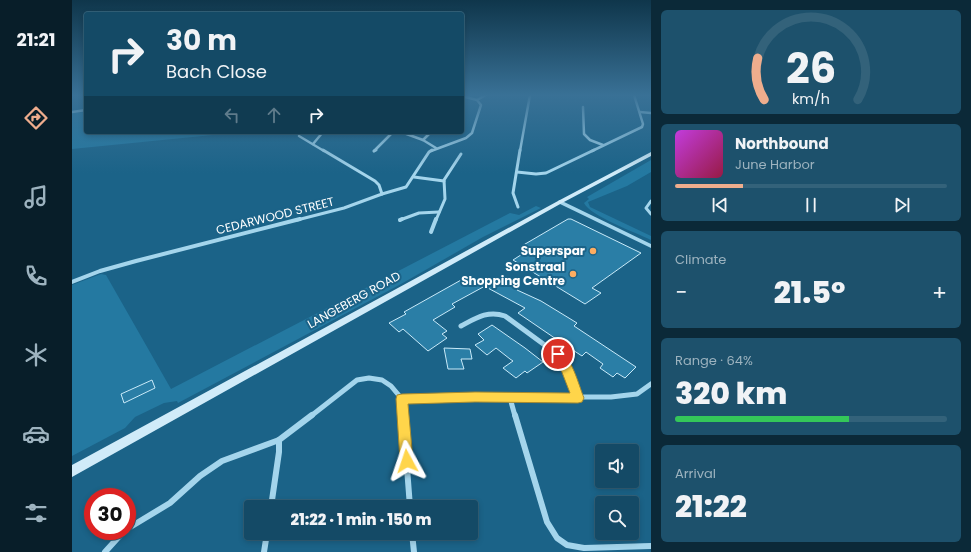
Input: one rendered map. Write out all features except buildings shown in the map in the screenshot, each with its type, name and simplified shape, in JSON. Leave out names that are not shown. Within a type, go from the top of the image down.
[{"type":"main road","name":"LANGEBERG ROAD","points":[[72,471],[560,202],[651,154]]},
{"type":"street","points":[[444,181],[414,177],[426,155],[436,148],[466,138],[472,133],[476,121]]},
{"type":"street","points":[[518,207],[513,196],[526,121]]},
{"type":"street","points":[[584,121],[584,134],[590,140],[603,145]]},
{"type":"street","points":[[517,172],[536,174],[546,173],[642,126],[642,121]]},
{"type":"street","points":[[313,144],[321,134]]},
{"type":"street","points":[[374,151],[380,148],[386,138],[391,134]]},
{"type":"street","points":[[406,134],[423,140],[436,148]]},
{"type":"street","points":[[423,140],[429,134]]},
{"type":"street","points":[[299,136],[378,183],[382,194]]},
{"type":"street","points":[[431,232],[446,194],[444,181],[450,169],[458,161],[461,154]]},
{"type":"street","name":"CEDARWOOD STREET","points":[[72,282],[100,271],[136,261],[344,208],[382,194],[398,190],[408,185],[414,177]]},
{"type":"street","points":[[651,201],[646,208],[651,214]]},
{"type":"street","points":[[560,202],[651,246]]},
{"type":"street","points":[[400,220],[420,212],[439,212]]},
{"type":"street","points":[[461,326],[486,313],[494,312],[504,316],[561,357],[578,398]]},
{"type":"street","points":[[136,524],[170,503],[200,476],[222,461],[279,440],[348,386],[364,378],[377,379],[387,383],[402,399],[409,500]]},
{"type":"street","points":[[402,399],[460,397],[578,398],[630,395],[637,394],[651,384]]},
{"type":"street","points":[[510,398],[547,522],[555,536],[565,544],[576,547],[651,546]]},
{"type":"street","points":[[272,500],[279,452],[279,440]]},
{"type":"street","points":[[105,552],[116,540]]},
{"type":"street","points":[[264,552],[266,540]]},
{"type":"street","points":[[413,540],[414,552]]},
{"type":"shaded area","points":[[72,121],[84,121],[84,134],[223,134],[72,149]]},
{"type":"shaded area","points":[[651,160],[651,172],[627,186],[588,202],[590,207],[651,236],[651,240],[604,219],[588,208],[584,203],[589,199],[587,197]]},
{"type":"shaded area","points":[[536,206],[541,208],[483,237],[401,284],[178,403],[177,401],[164,403],[135,417],[125,428],[72,456],[72,285],[101,274],[106,275],[171,389],[510,213],[519,215]]},
{"type":"place","name":"Superspar","points":[[593,251]]},
{"type":"place","name":"Sonstraal Shopping Centre","points":[[573,274]]},
{"type":"route","points":[[407,461],[402,399],[446,397],[578,398],[563,360],[558,354]]}]
